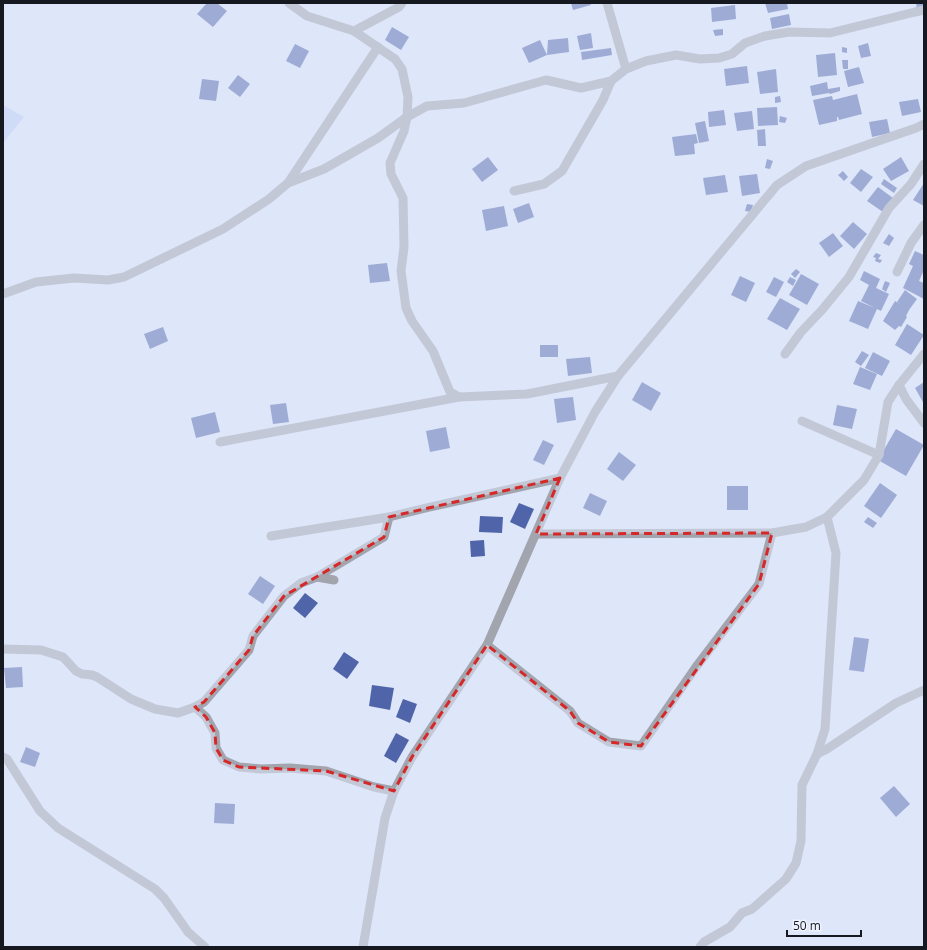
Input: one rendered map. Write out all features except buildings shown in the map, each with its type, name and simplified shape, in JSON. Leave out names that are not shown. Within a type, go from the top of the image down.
[{"type":"street","points":[[289,3],[307,16],[354,31],[394,59],[402,70],[408,97],[407,117],[404,131],[390,163],[391,174],[403,198],[404,247],[401,271],[406,308],[412,321],[433,351],[450,392],[459,397]]},
{"type":"street","points":[[354,31],[399,7],[402,3]]},
{"type":"street","points":[[607,3],[626,69]]},
{"type":"street","points":[[288,183],[324,169],[378,138],[407,117],[427,106],[464,103],[546,80],[581,88],[611,81],[626,69],[646,61],[676,55],[700,59],[719,58],[732,54],[745,43],[765,36],[789,32],[830,33],[924,10]]},
{"type":"street","points":[[3,294],[36,282],[74,278],[108,280],[124,277],[223,229],[269,199],[288,183],[378,47]]},
{"type":"street","points":[[514,191],[544,184],[562,171],[603,100],[611,81]]},
{"type":"street","points":[[363,947],[385,818],[394,791],[412,757],[487,645],[560,478],[595,412],[618,376],[777,185],[806,166],[924,124]]},
{"type":"street","points":[[784,354],[801,332],[822,310],[849,277],[889,208],[911,184],[924,164]]},
{"type":"street","points":[[897,272],[911,243],[923,229]]},
{"type":"street","points":[[536,534],[772,533],[806,527],[827,517],[864,480],[878,455],[888,402],[899,385],[924,354]]},
{"type":"street","points":[[220,442],[459,397],[527,394],[618,376]]},
{"type":"street","points":[[899,385],[906,399],[924,423]]},
{"type":"street","points":[[802,421],[878,455]]},
{"type":"street","points":[[270,536],[389,518],[430,507],[560,478]]},
{"type":"street","points":[[700,947],[704,942],[730,926],[742,913],[752,909],[786,879],[796,863],[801,841],[802,785],[817,754],[825,729],[836,554],[827,517]]},
{"type":"street","points":[[3,649],[40,650],[63,658],[76,671],[82,674],[97,677],[131,699],[155,709],[178,713],[195,708],[204,702],[249,650],[253,636],[284,596],[301,583],[317,577],[384,537],[389,518]]},
{"type":"street","points":[[487,645],[570,711],[578,723],[609,742],[641,746],[696,667],[759,584],[772,533]]},
{"type":"street","points":[[317,577],[334,580]]},
{"type":"street","points":[[817,754],[828,749],[896,703],[924,690]]},
{"type":"street","points":[[195,708],[206,717],[215,734],[216,748],[223,760],[239,767],[261,770],[290,768],[326,771],[374,787],[394,791]]},
{"type":"street","points":[[3,757],[7,760],[40,811],[58,828],[155,889],[164,898],[188,932],[205,947]]},
{"type":"highlighted area","points":[[560,478],[536,534],[772,533],[759,584],[641,746],[609,742],[578,723],[570,711],[487,645],[412,757],[394,791],[326,771],[239,767],[223,760],[216,748],[215,733],[206,717],[195,707],[204,702],[249,650],[253,636],[284,596],[384,537],[389,517]]},
{"type":"shaded area","points":[[3,105],[24,117],[3,143]]}]
